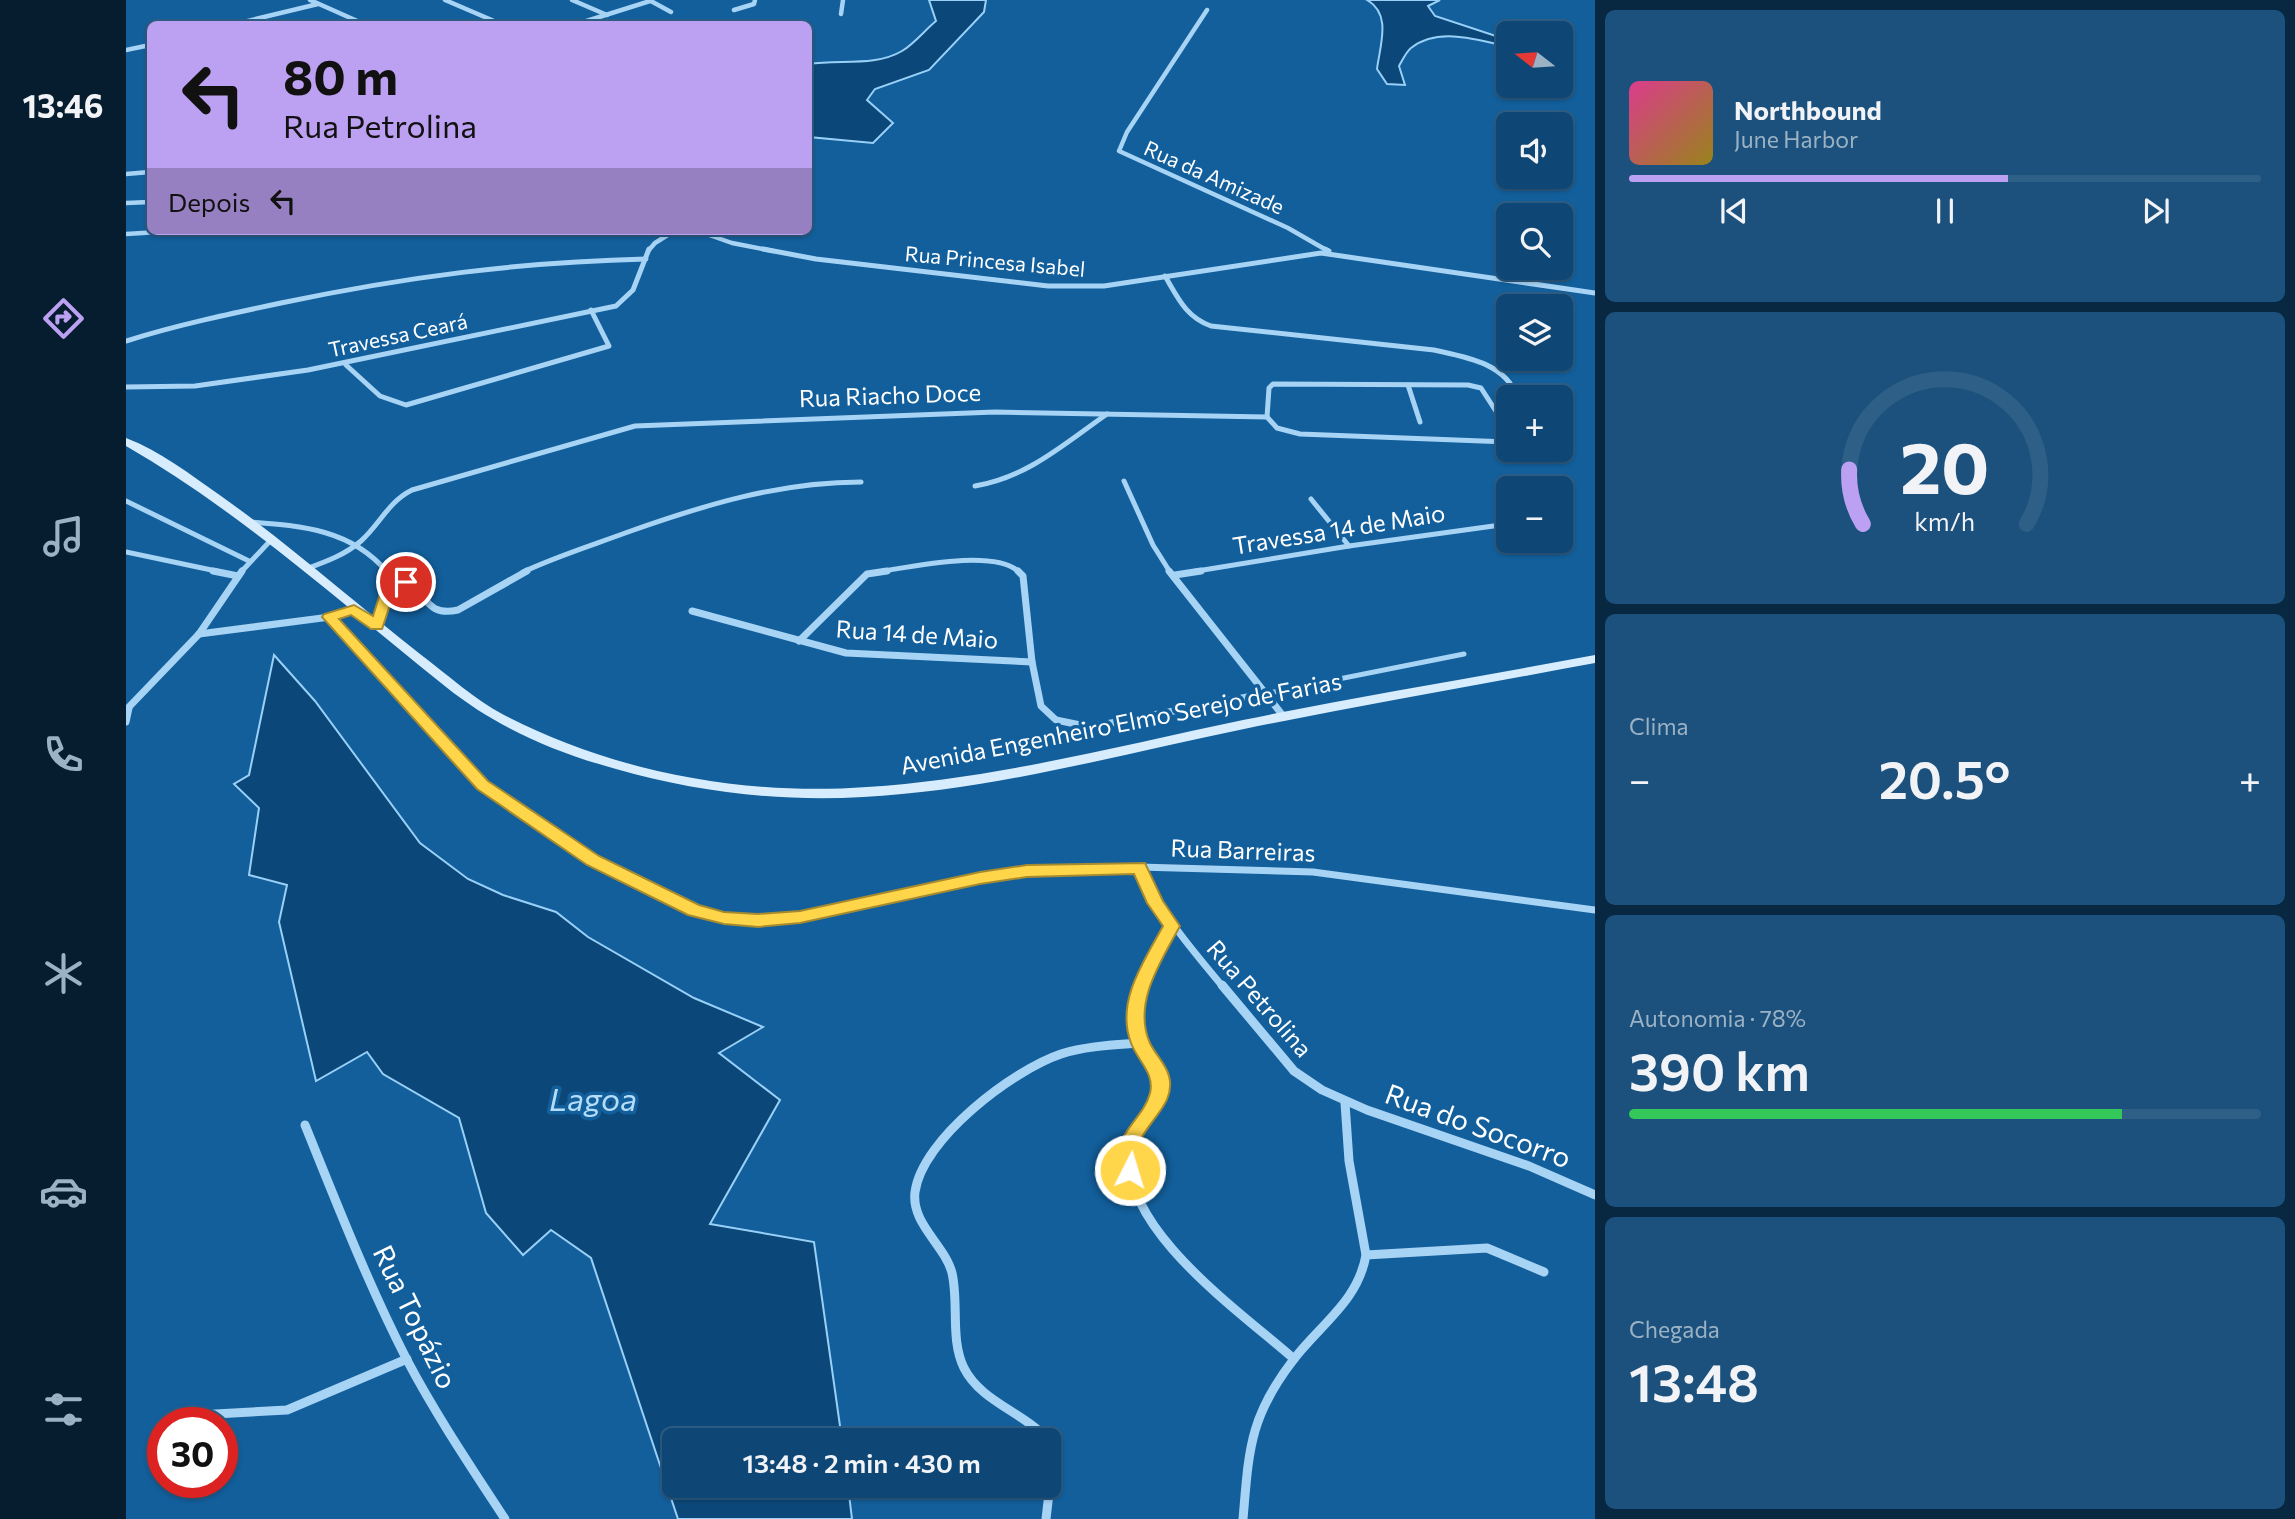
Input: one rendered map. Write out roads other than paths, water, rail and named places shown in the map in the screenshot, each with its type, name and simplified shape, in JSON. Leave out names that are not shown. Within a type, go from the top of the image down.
[{"type":"main road","name":"Avenida Engenheiro Elmo Serejo de Farias","points":[[126,440],[158,458],[251,522],[305,570],[484,708],[552,744],[610,765],[719,787],[814,793],[911,789],[1029,769],[1284,717],[1595,659]]},
{"type":"street","points":[[310,0],[357,21]]},
{"type":"street","points":[[445,0],[494,21]]},
{"type":"street","points":[[572,0],[607,15]]},
{"type":"street","points":[[734,10],[749,7],[755,0]]},
{"type":"street","points":[[841,14],[843,0]]},
{"type":"street","points":[[587,21],[649,1],[671,12]]},
{"type":"street","points":[[247,21],[318,4]]},
{"type":"street","name":"Rua da Amizade","points":[[1207,10],[1127,132],[1119,150],[1137,161],[1287,228],[1332,253]]},
{"type":"street","points":[[126,50],[147,46]]},
{"type":"street","points":[[126,174],[147,172]]},
{"type":"street","points":[[126,203],[147,202]]},
{"type":"street","points":[[126,233],[147,232]]},
{"type":"street","name":"Travessa Ceará","points":[[126,387],[177,388],[346,365],[623,303],[638,283],[652,246],[668,235]]},
{"type":"street","name":"Rua Princesa Isabel","points":[[709,235],[763,250],[983,279],[1075,287],[1104,286],[1299,254],[1332,253]]},
{"type":"street","points":[[1332,253],[1595,293]]},
{"type":"street","points":[[126,341],[177,325],[370,284],[471,269],[557,261],[646,258]]},
{"type":"street","points":[[1165,276],[1186,310],[1202,322],[1245,330],[1451,353],[1484,365],[1514,385]]},
{"type":"street","points":[[346,365],[384,400],[392,405],[406,405],[609,346],[608,339],[591,310]]},
{"type":"street","points":[[1267,417],[1269,388],[1273,384],[1476,386],[1481,388],[1496,411]]},
{"type":"street","points":[[1408,385],[1420,422]]},
{"type":"street","name":"Rua Riacho Doce","points":[[305,570],[358,543],[389,504],[412,490],[621,428],[995,412],[1267,417],[1277,428],[1300,434],[1496,442]]},
{"type":"street","points":[[975,486],[1001,483],[1023,475],[1107,414]]},
{"type":"street","points":[[1124,481],[1153,545],[1169,571],[1175,575],[1263,694],[1284,717]]},
{"type":"street","points":[[251,522],[319,529],[358,543],[392,578],[411,585],[427,605],[438,610],[458,610],[519,575],[557,558],[686,512],[788,488],[832,482],[861,482]]},
{"type":"street","points":[[1311,499],[1349,546]]},
{"type":"street","points":[[126,501],[249,561]]},
{"type":"street","name":"Travessa 14 de Maio","points":[[1175,575],[1349,546],[1496,526]]},
{"type":"street","points":[[126,722],[128,709],[198,634],[249,561],[271,540]]},
{"type":"street","points":[[126,552],[238,576]]},
{"type":"street","name":"Rua 14 de Maio","points":[[799,641],[867,574],[934,563],[998,561],[1013,566],[1023,576],[1032,662],[1041,706],[1048,715],[1069,725],[1090,727],[1263,694]]},
{"type":"street","points":[[377,626],[392,578]]},
{"type":"street","points":[[198,634],[330,617],[354,609]]},
{"type":"street","name":"Rua 14 de Maio","points":[[692,611],[799,641],[866,655],[1032,662]]},
{"type":"street","name":"Rua Barreiras","points":[[330,617],[482,785],[593,860],[694,910],[724,918],[758,920],[800,917],[980,878],[1027,871],[1139,867],[1313,872],[1595,910]]},
{"type":"street","name":"Rua Petrolina","points":[[1139,867],[1156,903],[1172,926],[1294,1071],[1310,1084],[1345,1103]]},
{"type":"street","points":[[1172,926],[1145,975],[1138,996],[1136,1021],[1140,1043],[1160,1076],[1160,1091],[1153,1109],[1133,1135],[1129,1150],[1130,1170],[1138,1193],[1160,1235],[1175,1253],[1294,1359]]},
{"type":"street","points":[[1036,1428],[984,1392],[962,1366],[950,1266],[926,1229],[915,1192],[924,1166],[950,1133],[1006,1086],[1061,1054],[1092,1047],[1140,1043]]},
{"type":"street","points":[[1243,1519],[1254,1426],[1294,1359],[1359,1281],[1365,1268],[1366,1255],[1349,1161],[1345,1103]]},
{"type":"street","name":"Rua do Socorro","points":[[1345,1103],[1553,1176],[1595,1195]]},
{"type":"street","name":"Rua Topázio","points":[[305,1125],[348,1231],[407,1359],[442,1423],[505,1519]]},
{"type":"street","points":[[1366,1255],[1487,1248],[1544,1272]]},
{"type":"street","points":[[238,1413],[287,1410],[407,1359]]},
{"type":"street","points":[[1046,1519],[1048,1498]]},
{"type":"lane","points":[[1263,694],[1464,654]]},
{"type":"water","points":[[929,0],[986,0],[984,12],[929,70],[875,89],[867,100],[893,123],[873,143],[812,137],[812,64],[869,61],[891,56],[911,45],[936,21]]},
{"type":"water","points":[[1367,0],[1440,0],[1428,6],[1435,16],[1496,36],[1496,44],[1446,36],[1422,41],[1409,50],[1399,66],[1405,85],[1387,84],[1377,69],[1382,22],[1375,6]]},
{"type":"water","name":"Lagoa","points":[[274,655],[315,701],[420,843],[468,879],[503,895],[556,912],[588,937],[694,998],[763,1027],[719,1053],[780,1100],[710,1224],[814,1242],[840,1428],[662,1428],[662,1471],[591,1258],[551,1230],[523,1255],[486,1213],[459,1118],[383,1074],[367,1052],[316,1081],[279,922],[287,885],[249,875],[259,808],[234,784],[249,775]]},
{"type":"water","name":"Lagoa","points":[[671,1498],[849,1498],[852,1519],[678,1519]]}]
